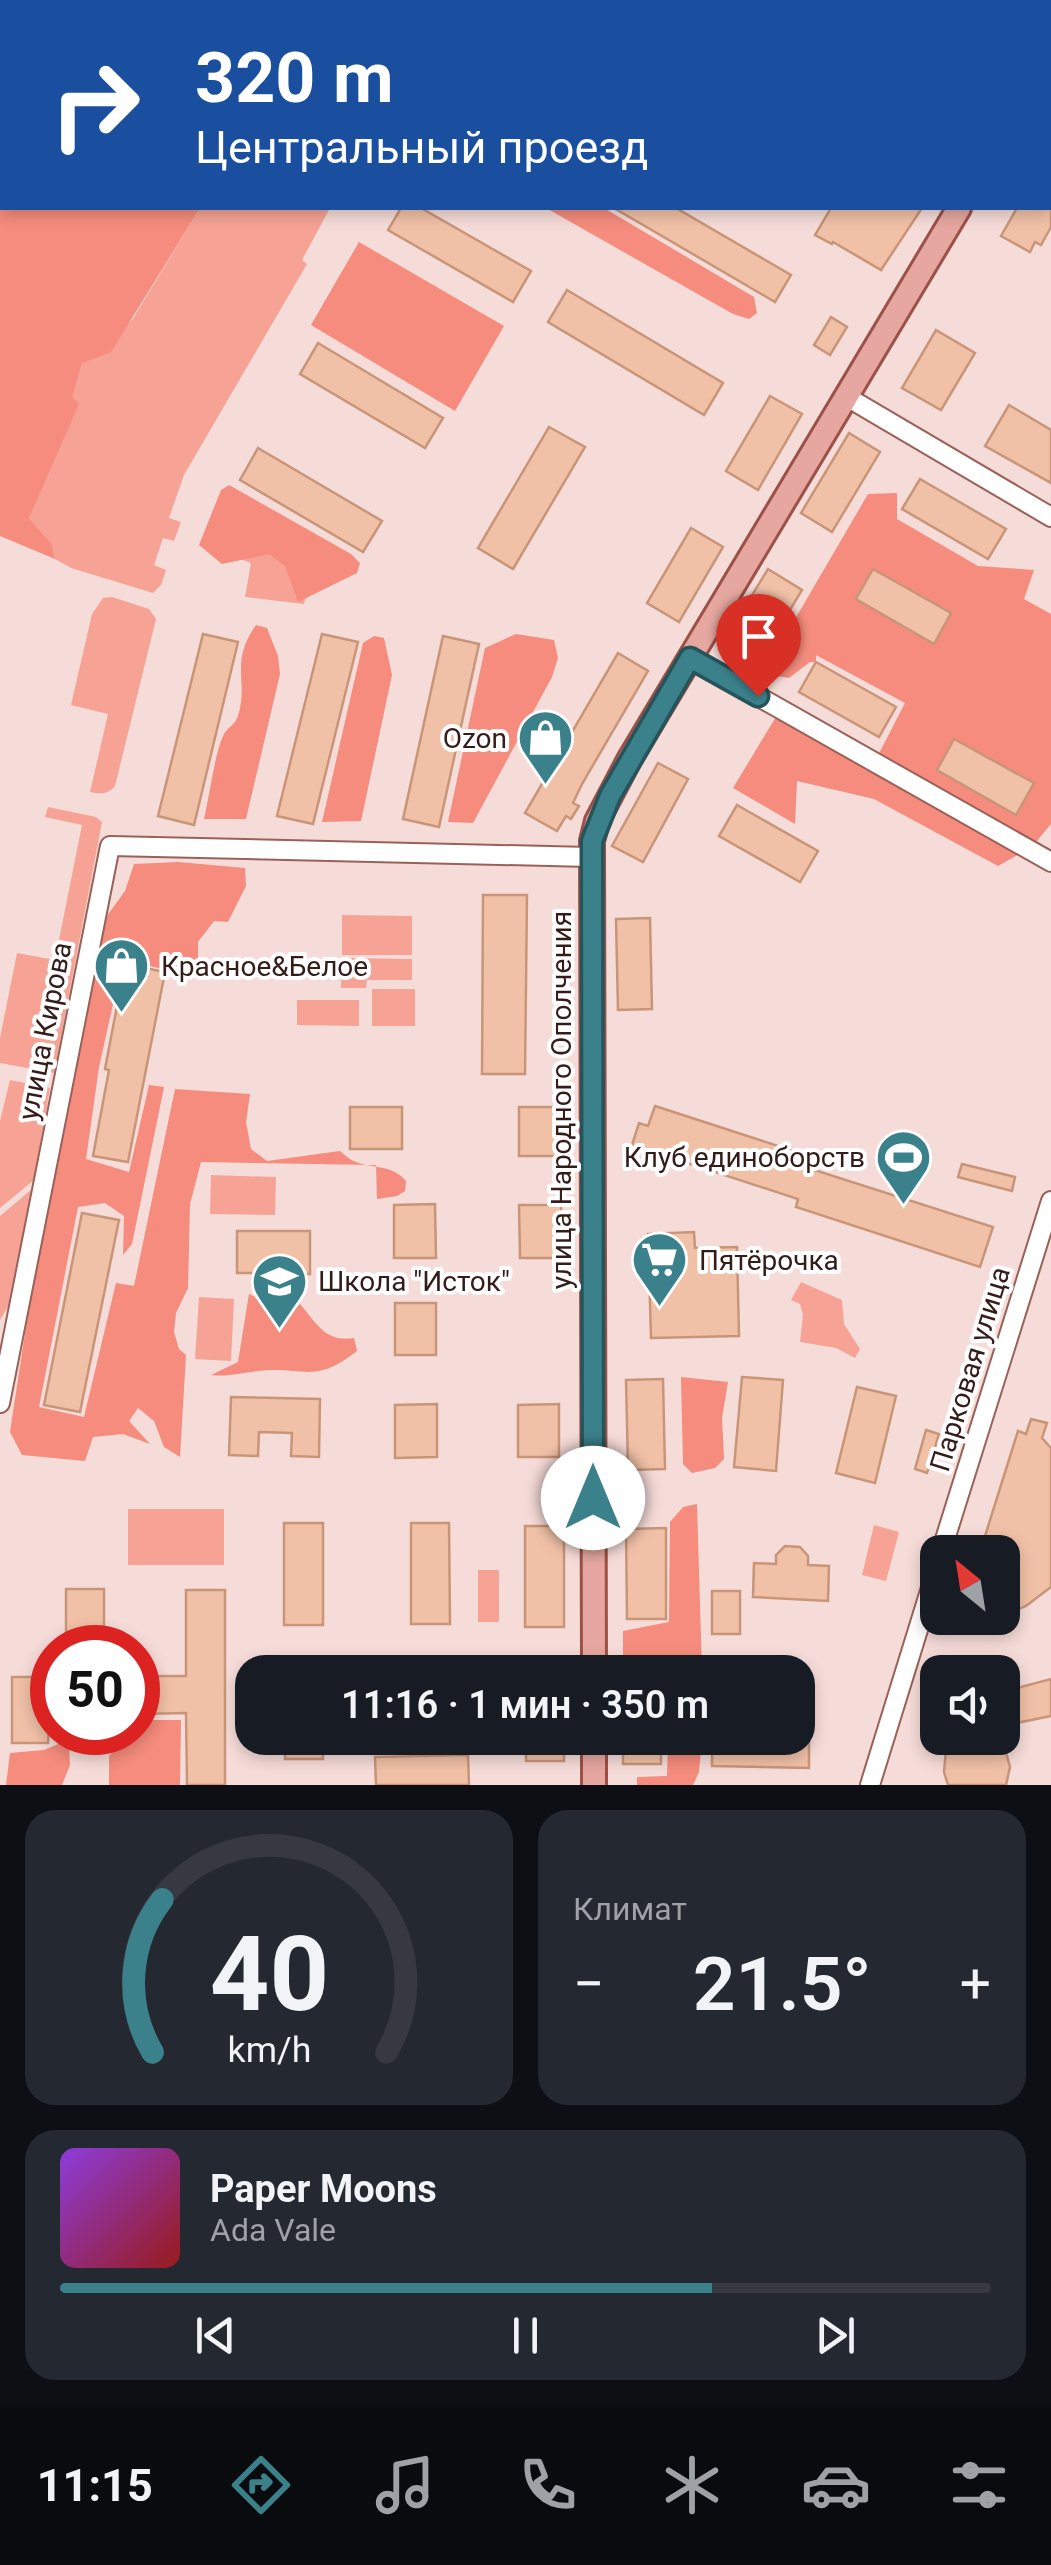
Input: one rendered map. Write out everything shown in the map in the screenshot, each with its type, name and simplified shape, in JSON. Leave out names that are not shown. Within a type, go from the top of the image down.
[{"type":"main road","name":"улица Народного Ополчения","points":[[594,1655],[590,857],[597,821],[958,210]]},
{"type":"main road","points":[[594,1755],[594,1785]]},
{"type":"street","points":[[847,397],[1051,517]]},
{"type":"street","points":[[690,658],[1051,862]]},
{"type":"street","name":"улица Кирова","points":[[0,1403],[3,1367],[110,846],[590,857]]},
{"type":"street","name":"Парковая улица","points":[[946,1535],[1051,1201]]},
{"type":"street","points":[[870,1785],[920,1623]]},
{"type":"shaded area","points":[[0,210],[199,210],[111,352],[82,363],[72,397],[79,404],[29,518],[52,544],[55,559],[0,536]]},
{"type":"shaded area","points":[[199,210],[329,210],[302,260],[307,264],[184,475],[169,518],[181,522],[174,541],[163,538],[154,565],[166,570],[161,585],[153,593],[71,568],[55,559],[52,544],[29,518],[82,363],[132,320]]},
{"type":"shaded area","points":[[550,210],[607,210],[754,297],[757,313],[749,319],[733,314]]},
{"type":"shaded area","points":[[359,242],[504,326],[455,411],[311,325]]},
{"type":"shaded area","points":[[229,485],[351,554],[360,563],[357,573],[298,602],[285,566],[269,554],[222,564],[199,545],[221,490]]},
{"type":"shaded area","points":[[897,493],[897,519],[978,566],[1034,570],[1024,599],[1051,614],[1051,824],[1032,847],[998,866],[874,799],[797,781],[795,824],[733,788],[777,715],[870,771],[905,703],[816,655],[816,662],[810,662],[789,678],[763,674],[868,494]],"holes":[[[874,569],[951,614],[933,644],[856,600]],[[954,740],[1016,814],[937,771]]]},
{"type":"shaded area","points":[[208,547],[317,553],[304,604],[245,597],[251,563]]},
{"type":"shaded area","points":[[112,597],[149,609],[156,619],[115,786],[97,793],[90,792],[108,714],[71,705],[92,614],[103,598]]},
{"type":"shaded area","points":[[256,625],[267,628],[280,674],[246,819],[204,819],[221,742],[238,716],[243,650]]},
{"type":"shaded area","points":[[516,634],[554,640],[558,658],[552,677],[473,823],[448,822],[485,648]]},
{"type":"shaded area","points":[[374,636],[384,638],[392,675],[361,821],[322,822],[363,643]]},
{"type":"shaded area","points":[[48,807],[96,817],[102,822],[54,1073],[0,1063],[0,1038],[17,953],[55,960],[82,825],[45,817]]},
{"type":"shaded area","points":[[178,862],[245,868],[246,886],[228,922],[214,921],[198,942],[198,968],[185,975],[123,959],[99,1067],[86,1159],[129,1172],[149,1085],[164,1087],[132,1244],[123,1255],[124,1216],[105,1203],[78,1207],[39,1407],[84,1417],[116,1283],[134,1286],[175,1089],[250,1094],[246,1122],[251,1149],[267,1161],[340,1151],[366,1165],[201,1162],[190,1204],[188,1288],[176,1313],[174,1332],[179,1349],[186,1355],[180,1457],[164,1447],[154,1421],[138,1408],[129,1421],[150,1444],[123,1434],[93,1437],[85,1461],[22,1455],[10,1432],[46,1195],[101,924],[125,891],[134,864]]},
{"type":"shaded area","points":[[342,915],[412,916],[412,955],[342,955]]},
{"type":"shaded area","points":[[342,958],[412,959],[412,980],[367,980],[366,988],[341,988]]},
{"type":"shaded area","points":[[372,989],[415,989],[415,1026],[372,1026]]},
{"type":"shaded area","points":[[297,1000],[359,1000],[359,1026],[297,1025]]},
{"type":"shaded area","points":[[10,1080],[50,1088],[34,1180],[0,1208],[0,1121]]},
{"type":"shaded area","points":[[376,1167],[400,1176],[406,1181],[405,1191],[377,1199]]},
{"type":"shaded area","points":[[211,1175],[276,1177],[275,1215],[210,1214]]},
{"type":"shaded area","points":[[32,1189],[8,1307],[0,1320],[0,1216]]},
{"type":"shaded area","points":[[801,1282],[842,1300],[844,1324],[860,1349],[855,1358],[836,1348],[800,1342],[803,1315],[800,1304],[791,1300]]},
{"type":"shaded area","points":[[249,1294],[262,1300],[280,1319],[300,1304],[329,1335],[354,1338],[357,1351],[319,1371],[211,1375],[238,1362]]},
{"type":"shaded area","points":[[199,1297],[234,1299],[231,1361],[195,1359]]},
{"type":"shaded area","points":[[681,1377],[728,1382],[722,1418],[724,1459],[715,1468],[692,1473],[683,1464]]},
{"type":"shaded area","points":[[697,1504],[701,1655],[623,1655],[623,1631],[669,1622],[670,1522],[683,1507]]},
{"type":"shaded area","points":[[128,1509],[224,1509],[224,1565],[128,1565]]},
{"type":"shaded area","points":[[874,1525],[899,1532],[886,1581],[862,1575]]},
{"type":"shaded area","points":[[478,1570],[499,1570],[499,1622],[478,1622]]},
{"type":"shaded area","points":[[160,1720],[181,1720],[180,1785],[109,1785],[109,1756],[160,1755]]},
{"type":"shaded area","points":[[10,1753],[70,1755],[70,1765],[62,1785],[6,1785]]},
{"type":"shaded area","points":[[668,1755],[700,1755],[693,1785],[637,1785],[637,1777],[667,1776]]},
{"type":"building","points":[[400,210],[424,210],[531,271],[513,302],[388,230]]},
{"type":"building","points":[[617,210],[679,210],[791,275],[775,302]]},
{"type":"building","points":[[830,210],[921,210],[881,270],[815,235]]},
{"type":"building","points":[[1016,210],[1051,210],[1051,227],[1041,245],[1035,242],[1030,252],[1001,236]]},
{"type":"building","points":[[567,290],[723,383],[704,415],[548,322]]},
{"type":"building","points":[[831,317],[847,327],[830,355],[814,345]]},
{"type":"building","points":[[936,330],[975,353],[941,410],[902,388]]},
{"type":"building","points":[[318,343],[443,418],[425,448],[300,374]]},
{"type":"building","points":[[770,396],[802,414],[758,490],[726,471]]},
{"type":"building","points":[[1009,405],[1051,430],[1051,483],[985,446]]},
{"type":"building","points":[[549,427],[585,447],[513,569],[478,548]]},
{"type":"building","points":[[849,433],[880,452],[832,532],[801,513]]},
{"type":"building","points":[[258,448],[382,521],[363,552],[240,480]]},
{"type":"building","points":[[920,479],[1006,529],[988,559],[902,509]]},
{"type":"building","points":[[691,528],[723,547],[679,622],[647,603]]},
{"type":"building","points":[[768,569],[802,590],[754,670],[719,649]]},
{"type":"building","points":[[873,569],[951,613],[934,644],[856,599]]},
{"type":"building","points":[[203,634],[238,642],[194,825],[158,816]]},
{"type":"building","points":[[322,634],[358,642],[313,824],[277,816]]},
{"type":"building","points":[[443,636],[479,644],[439,827],[403,819]]},
{"type":"building","points":[[618,653],[648,671],[582,784],[573,803],[579,806],[571,819],[566,816],[557,831],[525,813]]},
{"type":"building","points":[[816,662],[896,707],[879,737],[799,692]]},
{"type":"building","points":[[954,739],[1034,783],[1016,815],[937,770]]},
{"type":"building","points":[[658,763],[688,779],[643,862],[612,846]]},
{"type":"building","points":[[737,805],[818,851],[800,882],[719,836]]},
{"type":"building","points":[[483,895],[527,895],[525,1074],[482,1074]]},
{"type":"building","points":[[650,918],[652,1009],[618,1010],[616,919]]},
{"type":"building","points":[[125,964],[165,972],[128,1162],[93,1156]]},
{"type":"building","points":[[655,1106],[812,1157],[808,1168],[993,1227],[980,1267],[796,1207],[798,1199],[632,1145],[639,1123],[648,1126]]},
{"type":"building","points":[[350,1107],[402,1107],[402,1149],[350,1149]]},
{"type":"building","points":[[519,1107],[560,1107],[560,1156],[519,1156]]},
{"type":"building","points":[[962,1164],[1015,1177],[1012,1191],[958,1177]]},
{"type":"building","points":[[435,1204],[436,1258],[394,1258],[394,1205]]},
{"type":"building","points":[[519,1205],[561,1205],[561,1258],[520,1258]]},
{"type":"building","points":[[82,1213],[119,1220],[80,1412],[44,1405]]},
{"type":"building","points":[[237,1231],[310,1231],[310,1274],[291,1274],[291,1268],[256,1268],[256,1273],[237,1273]]},
{"type":"building","points":[[694,1232],[695,1248],[737,1247],[739,1336],[651,1338],[648,1234]]},
{"type":"building","points":[[395,1303],[436,1303],[436,1355],[395,1355]]},
{"type":"building","points":[[742,1377],[783,1380],[776,1471],[734,1467]]},
{"type":"building","points":[[663,1379],[665,1469],[628,1470],[626,1380]]},
{"type":"building","points":[[857,1387],[896,1396],[875,1483],[836,1473]]},
{"type":"building","points":[[231,1397],[320,1399],[319,1457],[291,1456],[292,1433],[259,1432],[258,1456],[229,1455]]},
{"type":"building","points":[[437,1404],[437,1457],[395,1458],[395,1405]]},
{"type":"building","points":[[559,1404],[559,1457],[518,1457],[518,1405]]},
{"type":"building","points":[[1031,1419],[1047,1423],[1042,1438],[1051,1448],[1051,1587],[1020,1608],[1020,1535],[985,1535],[1018,1431],[1026,1434]]},
{"type":"building","points":[[926,1430],[939,1434],[927,1473],[915,1469]]},
{"type":"building","points":[[284,1523],[323,1523],[323,1625],[284,1625]]},
{"type":"building","points":[[411,1523],[449,1523],[450,1624],[411,1624]]},
{"type":"building","points":[[525,1526],[564,1526],[564,1627],[525,1627]]},
{"type":"building","points":[[666,1528],[666,1619],[627,1619],[626,1529]]},
{"type":"building","points":[[785,1546],[800,1547],[808,1556],[808,1565],[829,1566],[828,1601],[753,1597],[754,1563],[776,1564],[776,1555]]},
{"type":"building","points":[[66,1589],[104,1589],[104,1625],[66,1625]]},
{"type":"building","points":[[186,1590],[225,1590],[225,1785],[187,1785],[186,1713],[160,1714],[160,1676],[186,1676]]},
{"type":"building","points":[[712,1591],[740,1591],[740,1634],[712,1634]]},
{"type":"building","points":[[12,1677],[30,1677],[30,1743],[12,1743]]},
{"type":"building","points":[[1051,1679],[1051,1716],[1020,1722],[1020,1687]]},
{"type":"building","points":[[285,1755],[323,1755],[323,1759],[285,1759]]},
{"type":"building","points":[[468,1755],[469,1785],[376,1785],[375,1757]]},
{"type":"building","points":[[526,1755],[564,1755],[564,1761],[526,1761]]},
{"type":"building","points":[[623,1755],[661,1755],[661,1764],[623,1764]]},
{"type":"building","points":[[712,1755],[809,1755],[809,1768],[712,1766]]},
{"type":"building","points":[[946,1755],[1007,1755],[1010,1767],[1006,1785],[948,1785]]},
{"type":"place","name":"Ozon","points":[[546,787]]},
{"type":"place","name":"Красное&Белое","points":[[122,1015]]},
{"type":"place","name":"Клуб единоборств","points":[[904,1206]]},
{"type":"place","name":"Пятёрочка","points":[[660,1309]]},
{"type":"place","name":"Школа \"Исток\"","points":[[279,1330]]},
{"type":"route","points":[[593,1498],[592,841],[597,821],[629,760],[690,658],[758,696]]}]
